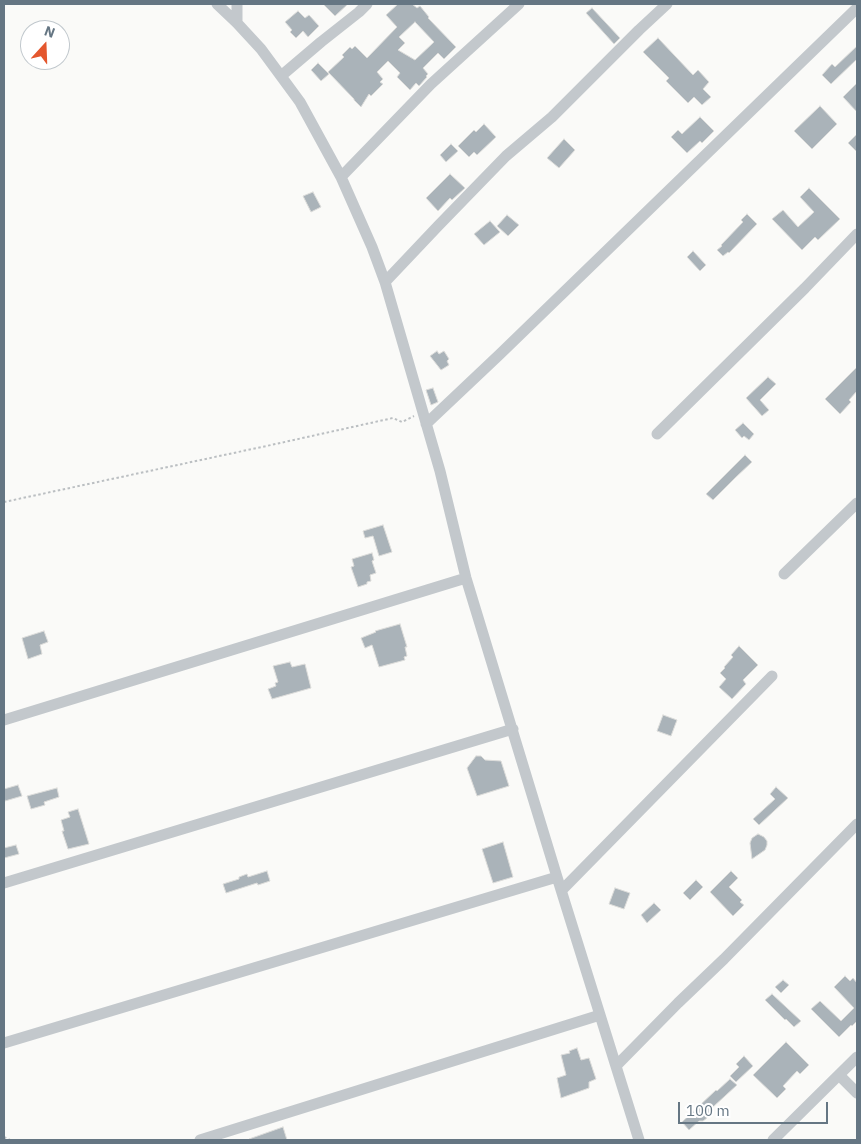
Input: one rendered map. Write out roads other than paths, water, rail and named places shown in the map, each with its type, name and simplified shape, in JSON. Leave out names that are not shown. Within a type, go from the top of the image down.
[{"type":"street","points":[[217,4],[261,49],[300,102],[341,178],[372,247],[385,282],[440,471],[466,578],[638,1140]]},
{"type":"street","points":[[237,4],[237,23]]},
{"type":"street","points":[[281,76],[367,4]]},
{"type":"street","points":[[341,178],[431,84],[519,4]]},
{"type":"street","points":[[385,282],[506,156],[552,117],[667,4]]},
{"type":"street","points":[[426,424],[857,8]]},
{"type":"street","points":[[657,434],[857,234]]},
{"type":"street","points":[[784,574],[857,503]]},
{"type":"street","points":[[4,720],[466,578]]},
{"type":"street","points":[[562,890],[772,676]]},
{"type":"street","points":[[4,883],[513,729]]},
{"type":"street","points":[[616,1066],[857,824]]},
{"type":"street","points":[[4,1043],[557,877]]},
{"type":"street","points":[[200,1140],[600,1015]]},
{"type":"street","points":[[772,1140],[857,1057]]},
{"type":"street","points":[[839,1075],[857,1093]]}]
